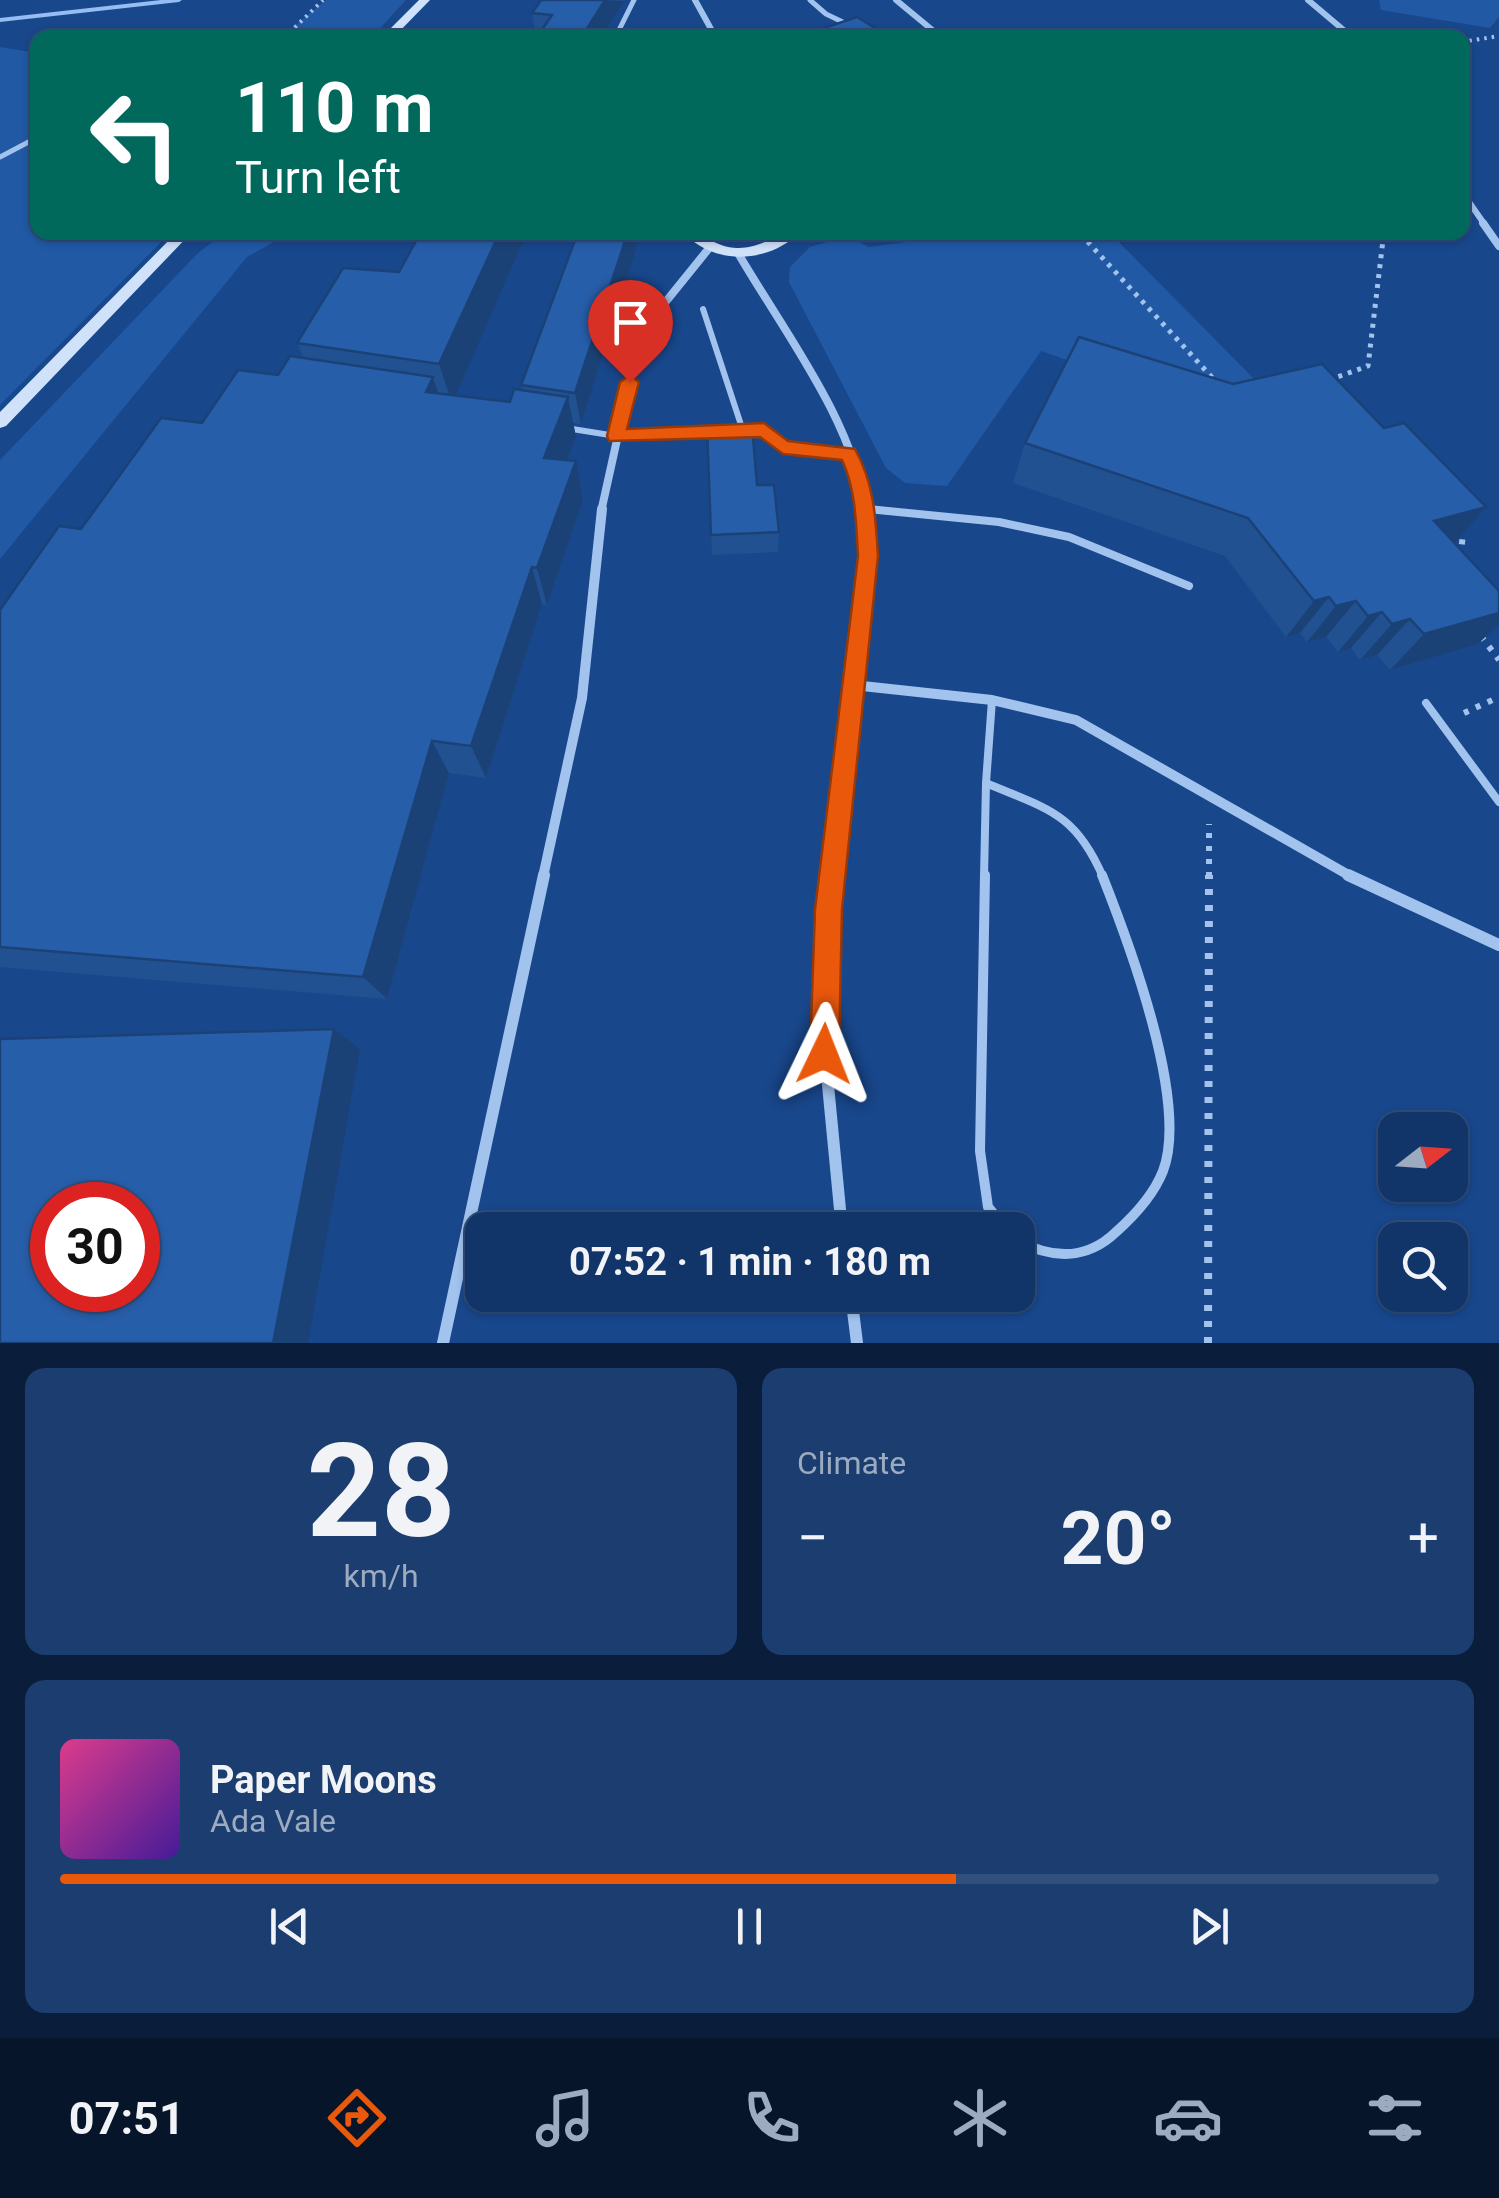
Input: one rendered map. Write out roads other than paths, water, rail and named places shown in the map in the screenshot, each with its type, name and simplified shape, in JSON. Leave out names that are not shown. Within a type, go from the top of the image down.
[{"type":"main road","points":[[394,30],[425,0]]},
{"type":"main road","points":[[0,422],[177,240]]},
{"type":"main road","points":[[700,240],[710,248],[738,253],[772,248],[782,240]]},
{"type":"street","points":[[695,0],[712,30]]},
{"type":"street","points":[[896,0],[932,30]]},
{"type":"street","points":[[1308,0],[1344,30]]},
{"type":"street","points":[[1470,204],[1499,246]]},
{"type":"street","points":[[443,1343],[582,698],[604,486],[616,436],[636,354],[650,320],[710,248]]},
{"type":"street","points":[[738,253],[858,474],[865,509],[868,556],[828,909],[824,1054],[840,1212]]},
{"type":"street","points":[[854,685],[992,700],[1076,720],[1369,887],[1499,945]]},
{"type":"street","points":[[853,1312],[858,1343]]},
{"type":"lane","points":[[619,30],[634,0]]},
{"type":"lane","points":[[810,0],[826,14],[858,28]]},
{"type":"lane","points":[[0,157],[30,141]]},
{"type":"lane","points":[[703,309],[743,431]]},
{"type":"lane","points":[[559,427],[616,436],[764,430],[783,447],[848,454]]},
{"type":"lane","points":[[865,509],[999,522],[1069,537],[1190,586]]},
{"type":"lane","points":[[991,1212],[980,1151],[986,783],[992,700]]},
{"type":"lane","points":[[1426,703],[1499,802]]},
{"type":"lane","points":[[986,783],[1048,810],[1078,829],[1104,878],[1146,1001],[1167,1094],[1164,1169],[1110,1239],[1075,1256],[1046,1257],[1035,1250]]},
{"type":"waterway","points":[[0,20],[179,0]]}]
